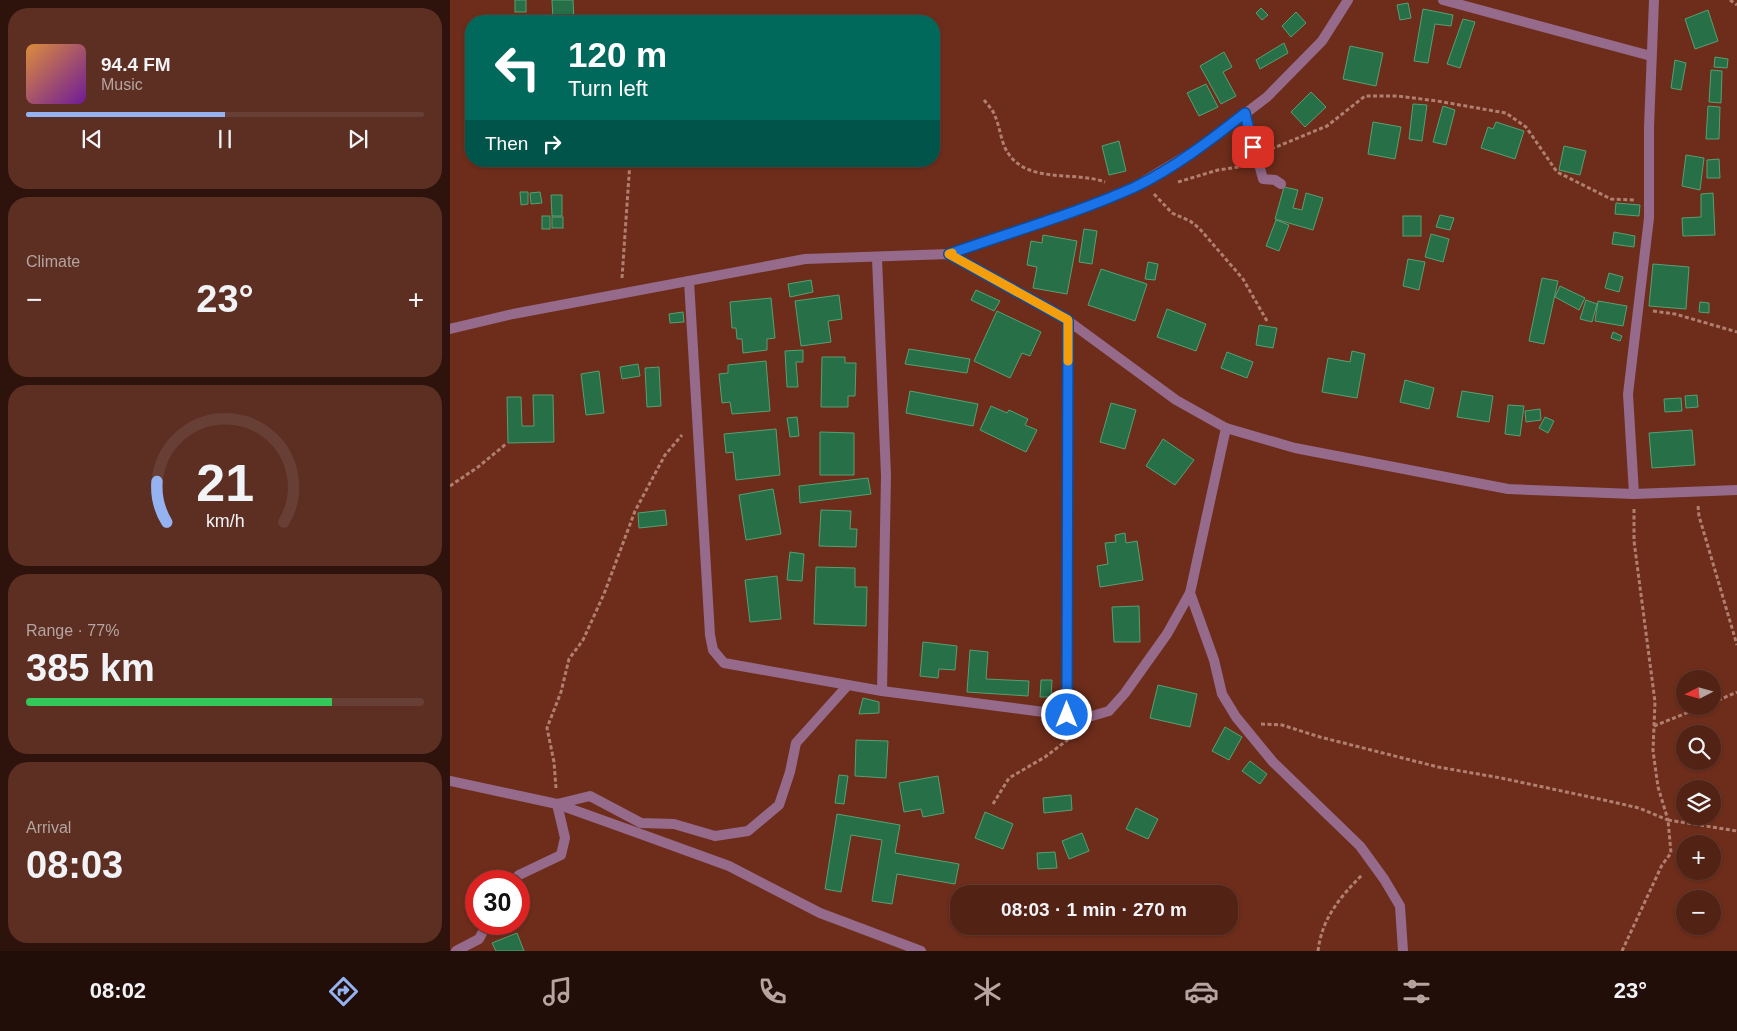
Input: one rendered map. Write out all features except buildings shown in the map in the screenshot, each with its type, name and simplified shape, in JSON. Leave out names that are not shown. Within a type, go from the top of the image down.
[{"type":"street","points":[[450,329],[513,314],[805,259],[949,254],[1077,211],[1144,182],[1204,145],[1267,97],[1322,41],[1348,0]]},
{"type":"street","points":[[1443,0],[1651,56]]},
{"type":"street","points":[[1634,494],[1628,394],[1649,202],[1651,56],[1654,0]]},
{"type":"street","points":[[1245,113],[1257,164],[1263,179],[1275,180],[1280,184]]},
{"type":"street","points":[[949,254],[1068,320],[1176,400],[1226,428],[1295,448],[1508,489],[1634,494],[1737,490]]},
{"type":"street","points":[[877,258],[886,476],[882,691]]},
{"type":"street","points":[[689,281],[710,635],[713,650],[724,663],[882,691],[1067,715],[1092,716],[1109,711],[1125,693],[1167,634],[1190,593],[1226,428]]},
{"type":"street","points":[[1067,715],[1068,320]]},
{"type":"street","points":[[1190,593],[1214,660],[1222,694],[1241,722],[1273,762],[1360,846],[1372,863],[1400,906],[1403,951]]},
{"type":"street","points":[[557,804],[590,796],[641,823],[674,824],[715,836],[748,831],[779,806],[790,772],[796,743],[848,685]]},
{"type":"street","points":[[450,782],[557,804],[728,866],[820,913],[920,951]]},
{"type":"street","points":[[530,870],[561,855],[565,838],[557,804]]},
{"type":"street","points":[[456,951],[479,939],[481,935]]},
{"type":"path","points":[[1730,0],[1737,5]]},
{"type":"path","points":[[1171,186],[1218,170],[1257,164],[1274,146],[1327,126],[1365,96],[1398,96],[1506,113],[1526,126],[1557,172],[1611,199],[1649,202]]},
{"type":"path","points":[[984,100],[994,114],[1007,152],[1022,167],[1055,177],[1089,177],[1126,190]]},
{"type":"path","points":[[621,293],[630,167]]},
{"type":"path","points":[[1144,182],[1172,213],[1190,221],[1199,228],[1242,279],[1266,321]]},
{"type":"path","points":[[1154,194],[1162,190]]},
{"type":"path","points":[[1638,308],[1675,314],[1737,332]]},
{"type":"path","points":[[450,486],[478,467],[506,444]]},
{"type":"path","points":[[557,804],[554,762],[547,728],[561,692],[569,659],[586,632],[604,594],[635,510],[664,455]]},
{"type":"path","points":[[1698,491],[1699,516],[1737,645]]},
{"type":"path","points":[[1622,951],[1662,865],[1671,853],[1668,820],[1658,787],[1653,751],[1655,702],[1634,542],[1634,494]]},
{"type":"path","points":[[1721,699],[1737,692]]},
{"type":"path","points":[[1654,726],[1682,715]]},
{"type":"path","points":[[993,804],[1009,778],[1045,757],[1077,733],[1092,716]]},
{"type":"path","points":[[1241,722],[1282,725],[1320,738],[1402,759],[1639,808],[1668,820],[1737,832]]},
{"type":"path","points":[[1318,951],[1320,933],[1328,915],[1372,863]]},
{"type":"slow traffic","points":[[952,253],[949,254],[1068,320],[1068,361]]},
{"type":"route","points":[[1067,715],[1068,320],[949,254],[1077,211],[1136,186],[1204,145],[1245,113],[1253,147]]}]
